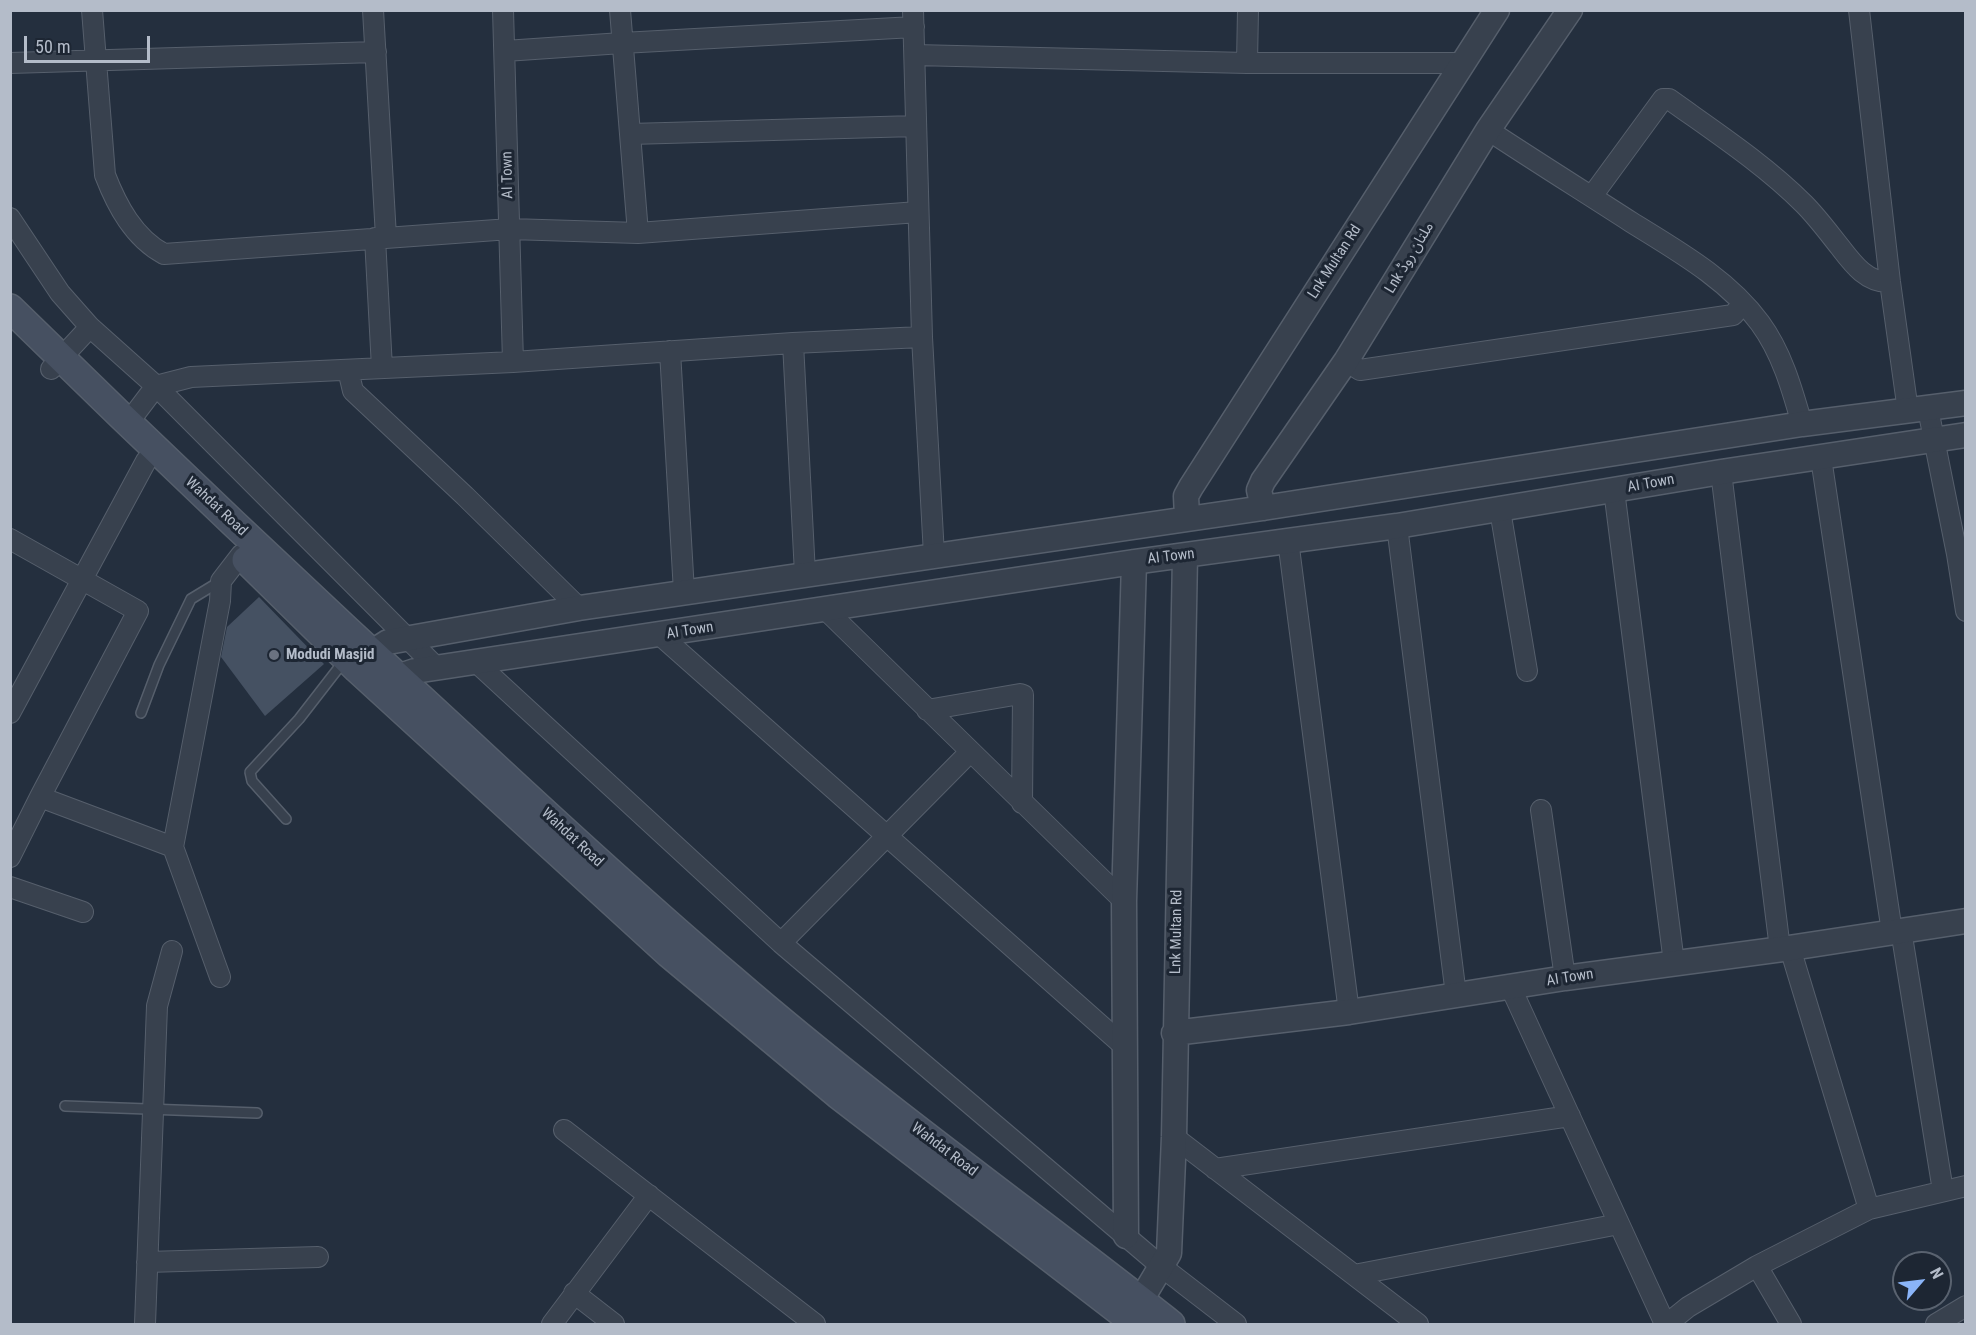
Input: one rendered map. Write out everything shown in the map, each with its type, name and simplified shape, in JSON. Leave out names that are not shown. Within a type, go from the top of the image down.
[{"type":"main road","name":"Wahdat Road","points":[[10,308],[57,363],[358,661]]},
{"type":"main road","name":"Wahdat Road","points":[[10,329],[57,363],[128,423],[151,455],[241,555],[358,661],[392,687],[598,890],[718,996],[837,1094],[1129,1316],[1171,1324]]},
{"type":"street","points":[[92,10],[105,175],[114,198],[133,227],[150,246],[164,254],[510,229],[638,233],[918,212]]},
{"type":"street","points":[[373,10],[376,52],[382,368]]},
{"type":"street","name":"AI Town","points":[[503,10],[506,51],[513,362]]},
{"type":"street","points":[[620,10],[638,233]]},
{"type":"street","points":[[1246,63],[1248,10]]},
{"type":"street","name":"Lnk Multan Rd","points":[[1187,518],[1186,496],[1191,487],[1497,10]]},
{"type":"street","name":"Lnk ملتان روڈ","points":[[1263,508],[1259,490],[1263,481],[1346,361],[1488,130],[1570,10]]},
{"type":"street","points":[[1859,10],[1890,282],[1918,410],[1935,440],[1961,554],[1965,611]]},
{"type":"street","points":[[506,51],[913,19],[922,337],[934,555]]},
{"type":"street","points":[[10,63],[376,52]]},
{"type":"street","points":[[915,55],[1246,63],[1463,63]]},
{"type":"street","points":[[1592,196],[1663,99],[1669,99],[1754,160],[1785,186],[1812,213],[1857,268],[1874,280],[1890,282]]},
{"type":"street","points":[[630,134],[916,126]]},
{"type":"street","points":[[1488,130],[1679,253],[1726,287],[1760,322],[1773,343],[1789,378],[1802,424]]},
{"type":"street","points":[[10,218],[60,293],[90,327],[156,386],[438,669]]},
{"type":"street","points":[[1346,361],[1360,370],[1733,315],[1743,304]]},
{"type":"street","points":[[57,363],[90,327]]},
{"type":"street","points":[[128,423],[156,386],[191,377],[513,362],[793,343],[922,337]]},
{"type":"street","points":[[793,343],[805,574]]},
{"type":"street","points":[[670,351],[684,592]]},
{"type":"street","points":[[348,370],[353,391],[465,496],[579,608]]},
{"type":"street","points":[[358,661],[388,642],[579,608],[1263,508],[1802,424],[1965,403]]},
{"type":"street","name":"AI Town","points":[[392,687],[410,672],[1134,562],[1397,526],[1721,472],[1965,435]]},
{"type":"street","points":[[10,713],[151,455]]},
{"type":"street","points":[[1821,458],[1896,931],[1942,1191]]},
{"type":"street","points":[[1721,472],[1785,949],[1869,1209]]},
{"type":"street","points":[[1614,490],[1674,963]]},
{"type":"street","points":[[1500,510],[1527,671]]},
{"type":"street","points":[[1155,522],[1159,559]]},
{"type":"street","points":[[1397,526],[1456,994]]},
{"type":"street","points":[[10,539],[135,609],[137,615],[10,857]]},
{"type":"street","points":[[1288,540],[1349,1012]]},
{"type":"street","points":[[220,977],[173,847],[220,601],[221,581],[241,555]]},
{"type":"street","name":"Lnk Multan Rd","points":[[1129,1316],[1169,1253],[1174,1137],[1174,1033],[1185,556]]},
{"type":"street","points":[[1126,1236],[1124,901],[1134,562]]},
{"type":"street","points":[[881,563],[887,600]]},
{"type":"street","points":[[825,609],[1124,901]]},
{"type":"street","points":[[660,635],[1124,1046]]},
{"type":"street","points":[[477,663],[781,943],[1162,1267],[1236,1324]]},
{"type":"street","points":[[927,710],[1023,695],[1022,803]]},
{"type":"street","points":[[781,943],[970,752]]},
{"type":"street","points":[[40,797],[173,847]]},
{"type":"street","points":[[1541,810],[1565,978]]},
{"type":"street","points":[[10,887],[83,912]]},
{"type":"street","name":"AI Town","points":[[1174,1033],[1349,1012],[1456,994],[1785,949],[1965,921]]},
{"type":"street","points":[[145,1324],[157,1006],[172,951]]},
{"type":"street","points":[[1512,988],[1666,1324],[1688,1307],[1756,1266],[1869,1209],[1965,1186]]},
{"type":"street","points":[[1215,1169],[1570,1116]]},
{"type":"street","points":[[564,1130],[814,1324]]},
{"type":"street","points":[[1174,1137],[1418,1324]]},
{"type":"street","points":[[552,1324],[649,1195]]},
{"type":"street","points":[[1354,1275],[1619,1224]]},
{"type":"street","points":[[147,1262],[318,1257]]},
{"type":"street","points":[[1756,1266],[1791,1324]]},
{"type":"street","points":[[574,1293],[614,1324]]},
{"type":"street","points":[[1936,1324],[1965,1306]]},
{"type":"lane","points":[[141,713],[159,665],[191,598],[221,581]]},
{"type":"lane","points":[[286,819],[252,781],[250,772],[299,719],[358,661]]},
{"type":"lane","points":[[65,1106],[257,1113]]},
{"type":"building","points":[[259,597],[324,664],[265,716],[221,657],[227,627]]},
{"type":"place","name":"Modudi Masjid","points":[[274,655]]}]
